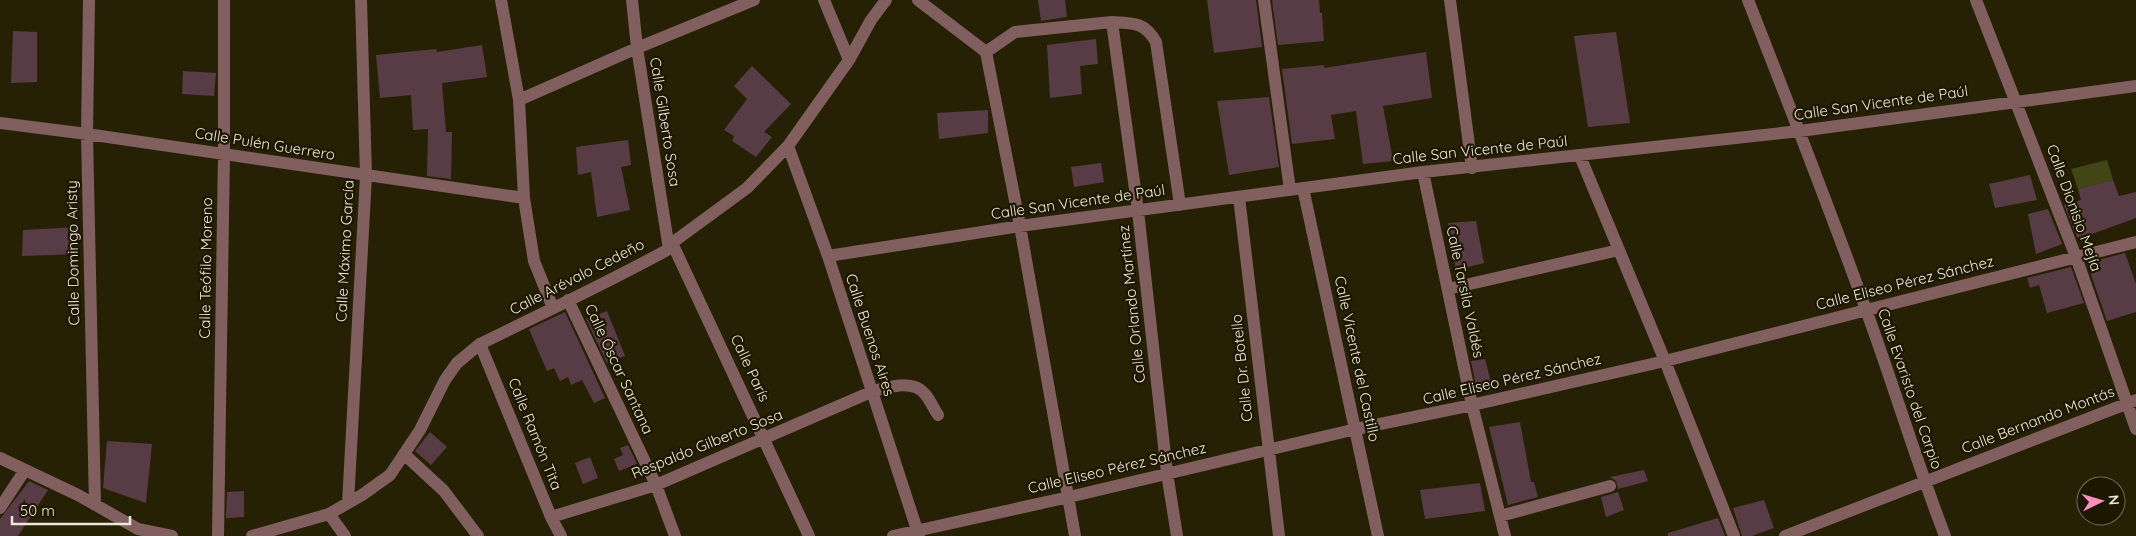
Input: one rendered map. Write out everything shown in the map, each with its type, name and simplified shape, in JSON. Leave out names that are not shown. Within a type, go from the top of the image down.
[{"type":"street","name":"Calle Domingo Aristy","points":[[89,0],[87,134],[95,505]]},
{"type":"street","name":"Calle Teófilo Moreno","points":[[218,536],[224,154],[224,0]]},
{"type":"street","name":"Calle Máximo García","points":[[348,503],[366,176],[361,0]]},
{"type":"street","points":[[501,0],[519,100],[524,198],[534,261],[553,308]]},
{"type":"street","name":"Calle Gilberto Sosa","points":[[632,0],[637,48],[670,246]]},
{"type":"street","points":[[519,100],[637,48],[754,0]]},
{"type":"street","points":[[824,0],[849,60]]},
{"type":"street","name":"Calle Arévalo Cedeño","points":[[252,536],[329,514],[390,475],[420,430],[445,380],[458,363],[480,344],[568,300],[602,286],[670,246],[747,188],[788,146],[849,60],[871,20],[886,0]]},
{"type":"street","points":[[918,0],[986,52],[1020,226],[1069,497],[1074,536]]},
{"type":"street","name":"Calle Vicente del Castillo","points":[[1264,0],[1296,189],[1356,429],[1378,536]]},
{"type":"street","points":[[1450,0],[1472,168]]},
{"type":"street","name":"Calle Evaristo del Carpio","points":[[1748,0],[1800,131],[1866,309],[1924,481],[1945,536]]},
{"type":"street","name":"Calle Dionisio Mejía","points":[[1976,0],[2017,101],[2131,402],[2136,429]]},
{"type":"street","points":[[986,52],[1015,32],[1112,22],[1132,23],[1150,31],[1156,42],[1180,205]]},
{"type":"street","name":"Calle Orlando Martínez","points":[[1112,22],[1138,211],[1167,473],[1178,536]]},
{"type":"street","name":"Calle San Vicente de Paúl","points":[[828,256],[1020,226],[1423,172],[1800,131],[2136,86]]},
{"type":"street","name":"Calle Pulén Guerrero","points":[[0,123],[524,198]]},
{"type":"street","name":"Calle Buenos Aires","points":[[788,146],[828,256],[918,533]]},
{"type":"street","points":[[1580,156],[1665,360],[1734,536]]},
{"type":"street","name":"Calle Tarsila Valdés","points":[[1423,172],[1472,405],[1505,536]]},
{"type":"street","name":"Calle Dr. Botello","points":[[1239,197],[1279,536]]},
{"type":"street","name":"Calle Eliseo Pérez Sánchez","points":[[893,536],[918,533],[1356,429],[1472,405],[1665,360],[2136,242]]},
{"type":"street","name":"Calle París","points":[[670,246],[765,439],[809,536]]},
{"type":"street","points":[[1448,289],[1619,250]]},
{"type":"street","name":"Calle Óscar Santana","points":[[568,300],[656,485],[675,536]]},
{"type":"street","name":"Calle Ramón Tita","points":[[480,344],[551,517],[561,536]]},
{"type":"street","name":"Respaldo Gilberto Sosa","points":[[551,517],[656,485],[871,392],[904,386],[915,388],[925,393],[938,415]]},
{"type":"street","name":"Calle Bernando Montás","points":[[1785,536],[2131,402]]},
{"type":"street","points":[[404,454],[444,491],[478,536]]},
{"type":"street","points":[[0,458],[95,505],[138,529],[152,534],[172,536]]},
{"type":"street","points":[[0,508],[25,470]]},
{"type":"street","points":[[1500,516],[1610,486]]},
{"type":"street","points":[[329,514],[345,536]]},
{"type":"green space","points":[[2107,160],[2113,180],[2078,189],[2071,169]]},
{"type":"building","points":[[1038,0],[1065,0],[1067,17],[1041,21]]},
{"type":"building","points":[[1207,0],[1256,0],[1262,47],[1214,53]]},
{"type":"building","points":[[1272,0],[1319,0],[1324,41],[1278,45]]},
{"type":"building","points":[[13,31],[37,32],[37,82],[11,83]]},
{"type":"building","points":[[1616,32],[1630,123],[1588,127],[1574,36]]},
{"type":"building","points":[[1096,39],[1098,64],[1080,66],[1082,94],[1050,98],[1047,45]]},
{"type":"building","points":[[482,45],[487,77],[442,83],[446,132],[452,132],[451,179],[427,176],[428,129],[413,130],[411,95],[380,98],[376,55],[436,49],[437,52]]},
{"type":"building","points":[[1426,52],[1432,98],[1383,106],[1393,161],[1363,164],[1356,111],[1331,115],[1335,139],[1292,144],[1282,69],[1324,65],[1324,68]]},
{"type":"building","points":[[752,66],[791,104],[764,132],[772,137],[756,157],[732,141],[734,136],[724,130],[747,99],[734,86]]},
{"type":"building","points":[[183,71],[216,73],[214,96],[182,94]]},
{"type":"building","points":[[1269,97],[1279,167],[1229,175],[1217,101]]},
{"type":"building","points":[[988,110],[988,133],[939,139],[937,113]]},
{"type":"building","points":[[628,140],[631,165],[621,167],[630,210],[597,217],[591,172],[578,175],[576,147]]},
{"type":"building","points":[[1101,163],[1104,182],[1074,187],[1071,167]]},
{"type":"building","points":[[2030,175],[2037,200],[1995,208],[1989,184]]},
{"type":"building","points":[[2113,180],[2119,196],[2136,192],[2136,218],[2078,239],[2064,205],[2081,200],[2078,189]]},
{"type":"building","points":[[2048,209],[2062,244],[2036,254],[2028,214]]},
{"type":"building","points":[[1476,221],[1484,263],[1456,270],[1448,223]]},
{"type":"building","points":[[78,227],[79,254],[22,256],[23,230]]},
{"type":"building","points":[[2125,253],[2136,284],[2136,312],[2107,321],[2087,263]]},
{"type":"building","points":[[2071,267],[2084,303],[2047,313],[2039,285],[2030,288],[2027,278]]},
{"type":"building","points":[[607,311],[625,356],[607,363],[586,319]]},
{"type":"building","points":[[565,312],[605,398],[594,403],[582,380],[571,385],[568,377],[560,381],[554,368],[547,371],[529,329]]},
{"type":"building","points":[[1485,359],[1491,382],[1476,386],[1471,361]]},
{"type":"building","points":[[1520,422],[1531,482],[1534,482],[1538,497],[1508,505],[1489,427]]},
{"type":"building","points":[[430,432],[447,447],[431,465],[415,451]]},
{"type":"building","points":[[107,441],[152,444],[146,503],[103,488]]},
{"type":"building","points":[[628,445],[637,464],[619,471],[614,459],[623,455],[620,448]]},
{"type":"building","points":[[590,457],[598,478],[583,484],[575,463]]},
{"type":"building","points":[[1644,470],[1648,481],[1618,489],[1616,481],[1610,477]]},
{"type":"building","points":[[29,481],[48,490],[18,536],[0,536],[0,519]]},
{"type":"building","points":[[1480,483],[1485,511],[1425,519],[1420,490]]},
{"type":"building","points":[[244,491],[244,517],[226,518],[227,492]]},
{"type":"building","points":[[1618,492],[1624,510],[1606,517],[1601,497]]},
{"type":"building","points":[[1764,500],[1774,528],[1752,536],[1742,536],[1733,508]]},
{"type":"building","points":[[1718,518],[1725,536],[1668,536],[1668,533]]}]
